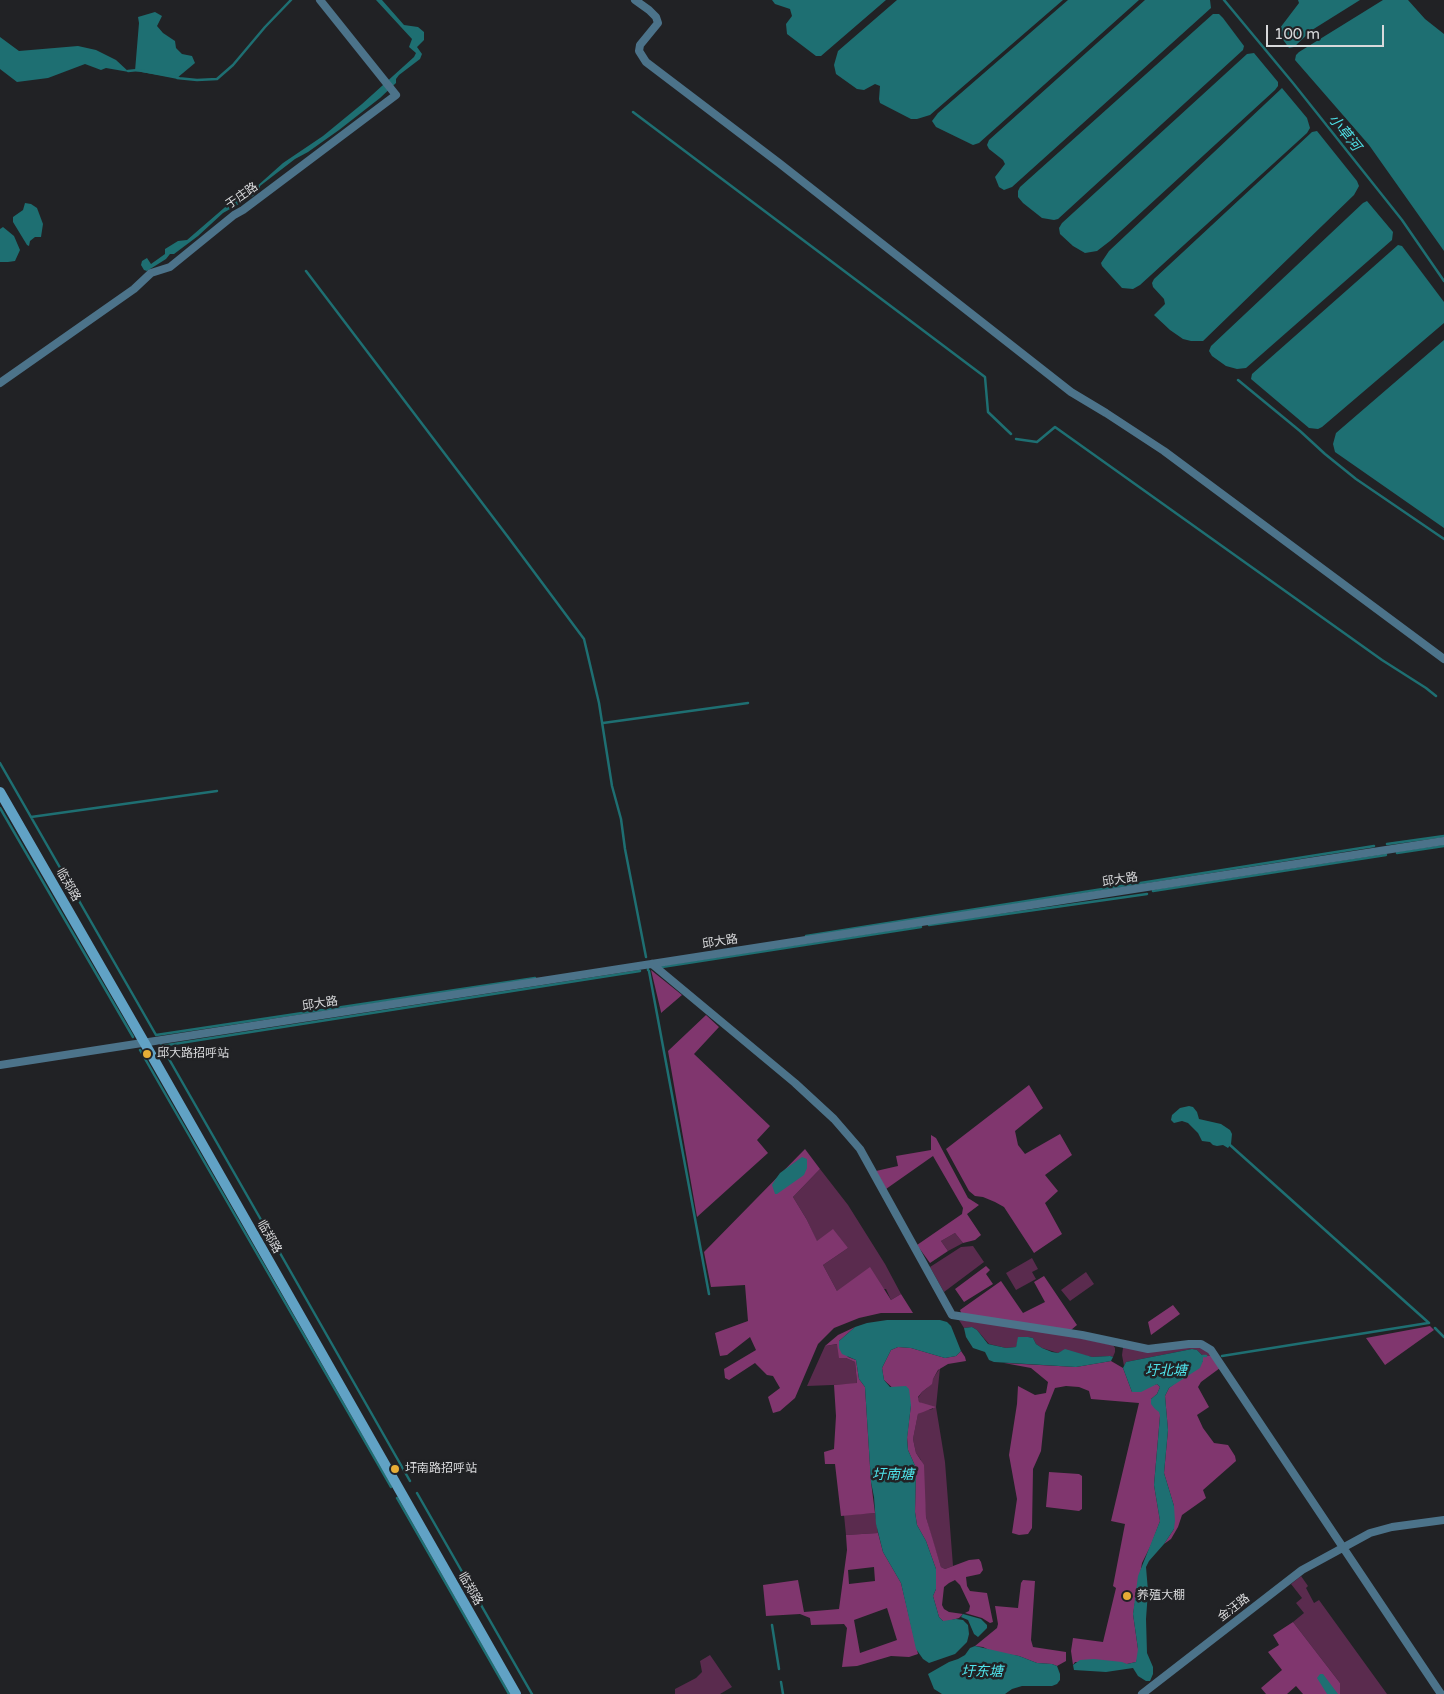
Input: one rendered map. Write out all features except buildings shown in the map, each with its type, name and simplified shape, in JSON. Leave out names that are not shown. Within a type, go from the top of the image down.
[{"type":"main road","name":"临郑路","points":[[0,792],[516,1694]]},
{"type":"street","name":"于庄路","points":[[0,383],[134,289],[151,273],[170,267],[234,214],[243,210],[396,95],[320,0]]},
{"type":"street","points":[[635,0],[656,17],[658,23],[640,45],[639,51],[646,62],[779,163],[1071,392],[1106,412],[1164,451],[1444,659]]},
{"type":"street","name":"邱大路","points":[[0,1065],[1444,841]]},
{"type":"street","points":[[652,964],[795,1083],[840,1126],[860,1150],[952,1315],[1082,1335],[1148,1349],[1189,1344],[1205,1346],[1211,1350],[1441,1694]]},
{"type":"street","name":"金汪路","points":[[1142,1694],[1302,1570],[1370,1533],[1444,1520]]},
{"type":"shaded area","points":[[651,970],[682,995],[661,1013],[661,1012]]},
{"type":"shaded area","points":[[706,1015],[719,1027],[694,1054],[770,1126],[757,1140],[768,1153],[697,1217],[668,1051]]},
{"type":"shaded area","points":[[1029,1085],[1043,1108],[1015,1131],[1018,1145],[1025,1154],[1060,1134],[1072,1155],[1045,1175],[1058,1191],[1045,1203],[1062,1234],[1034,1253],[1004,1207],[983,1197],[975,1196],[969,1191],[946,1149]]},
{"type":"shaded area","points":[[931,1135],[936,1138],[968,1198],[979,1205],[967,1214],[981,1235],[975,1240],[963,1243],[955,1233],[941,1241],[948,1251],[930,1263],[917,1245],[962,1214],[963,1208],[933,1156],[886,1189],[876,1171],[898,1166],[896,1156],[931,1150]]},
{"type":"shaded area","points":[[805,1149],[820,1169],[793,1197],[817,1241],[833,1229],[848,1248],[823,1265],[837,1291],[870,1267],[891,1300],[901,1294],[913,1313],[881,1313],[859,1318],[834,1328],[818,1344],[795,1398],[780,1411],[773,1413],[768,1397],[780,1388],[773,1376],[767,1375],[755,1363],[729,1380],[725,1378],[724,1369],[756,1350],[750,1337],[727,1355],[720,1356],[715,1333],[748,1321],[745,1285],[711,1287],[704,1252]]},
{"type":"shaded area","points":[[820,1169],[848,1205],[885,1264],[901,1294],[891,1300],[886,1289],[837,1291],[823,1265],[848,1248],[817,1242],[807,1220],[793,1197]]},
{"type":"shaded area","points":[[955,1233],[963,1243],[948,1251],[941,1241]]},
{"type":"shaded area","points":[[973,1246],[984,1262],[944,1292],[930,1267],[961,1247]]},
{"type":"shaded area","points":[[1032,1258],[1038,1269],[1032,1272],[1036,1279],[1016,1290],[1006,1273]]},
{"type":"shaded area","points":[[986,1266],[990,1270],[986,1274],[993,1284],[964,1302],[955,1289]]},
{"type":"shaded area","points":[[1086,1272],[1094,1284],[1070,1301],[1061,1290]]},
{"type":"shaded area","points":[[1044,1276],[1077,1325],[1071,1330],[962,1315],[960,1310],[1001,1281],[1023,1313],[1045,1302],[1034,1282]]},
{"type":"shaded area","points":[[1173,1305],[1180,1314],[1151,1335],[1148,1322]]},
{"type":"shaded area","points":[[959,1320],[1046,1331],[1113,1345],[1115,1352],[1113,1357],[1092,1357],[1062,1351],[1058,1353],[1042,1348],[1036,1344],[1033,1338],[1028,1337],[1019,1337],[1016,1347],[1006,1348],[989,1344],[977,1330],[972,1327],[964,1328]]},
{"type":"shaded area","points":[[1430,1326],[1434,1330],[1385,1365],[1366,1338]]},
{"type":"shaded area","points":[[855,1327],[839,1341],[848,1357],[856,1360],[859,1379],[865,1387],[871,1482],[875,1513],[841,1516],[835,1464],[825,1464],[824,1452],[834,1449],[836,1416],[834,1385],[857,1383],[855,1362],[846,1358],[839,1358],[837,1344],[825,1346],[838,1335]]},
{"type":"shaded area","points":[[838,1344],[846,1358],[855,1362],[857,1384],[807,1386],[825,1346]]},
{"type":"shaded area","points":[[1197,1346],[1207,1350],[1212,1356],[1203,1356],[1197,1350],[1192,1349],[1126,1362],[1124,1366],[1123,1348]]},
{"type":"shaded area","points":[[898,1347],[911,1348],[945,1358],[956,1356],[961,1351],[965,1357],[966,1361],[948,1364],[938,1370],[932,1384],[918,1397],[919,1402],[936,1407],[918,1414],[913,1439],[916,1453],[924,1465],[926,1517],[941,1567],[945,1569],[969,1560],[979,1559],[983,1570],[980,1574],[966,1577],[967,1586],[970,1591],[987,1593],[993,1622],[990,1623],[982,1618],[965,1613],[969,1611],[970,1606],[960,1585],[955,1580],[944,1587],[942,1605],[949,1612],[963,1614],[959,1618],[948,1621],[943,1621],[939,1617],[933,1596],[936,1589],[936,1569],[926,1541],[917,1525],[915,1512],[916,1468],[908,1450],[907,1437],[911,1405],[884,1380],[882,1368],[891,1350]]},
{"type":"shaded area","points":[[1203,1356],[1212,1356],[1220,1368],[1201,1382],[1198,1387],[1209,1407],[1197,1415],[1203,1428],[1214,1443],[1228,1445],[1236,1461],[1203,1490],[1206,1498],[1182,1515],[1171,1539],[1164,1544],[1174,1529],[1174,1506],[1164,1473],[1168,1430],[1165,1396],[1169,1388],[1203,1361]]},
{"type":"shaded area","points":[[1111,1361],[1123,1368],[1132,1392],[1157,1384],[1160,1387],[1157,1394],[1151,1399],[1160,1411],[1154,1485],[1160,1521],[1142,1563],[1133,1614],[1138,1649],[1136,1662],[1127,1664],[1075,1662],[1073,1665],[1071,1651],[1073,1638],[1103,1642],[1116,1588],[1113,1586],[1125,1524],[1111,1521],[1139,1403],[1091,1399],[1089,1391],[1079,1387],[1066,1386],[1055,1388],[1045,1413],[1041,1451],[1033,1469],[1032,1528],[1028,1534],[1019,1535],[1012,1533],[1017,1499],[1009,1455],[1018,1386],[1035,1395],[1046,1393],[1048,1382],[1031,1368],[1004,1363],[1076,1367]]},
{"type":"shaded area","points":[[940,1368],[936,1407],[945,1462],[953,1566],[945,1569],[941,1567],[926,1517],[921,1460],[916,1453],[913,1439],[918,1414],[933,1409],[933,1406],[927,1406],[919,1402],[918,1398]]},
{"type":"shaded area","points":[[1049,1472],[1079,1474],[1082,1476],[1082,1509],[1079,1511],[1046,1507]]},
{"type":"shaded area","points":[[875,1513],[878,1533],[846,1535],[844,1515]]},
{"type":"shaded area","points":[[878,1533],[883,1552],[901,1583],[918,1654],[909,1657],[891,1656],[857,1666],[842,1667],[847,1628],[844,1624],[811,1625],[810,1618],[800,1614],[766,1616],[763,1585],[798,1580],[804,1612],[839,1609],[847,1550],[846,1535]],"holes":[[[874,1567],[875,1581],[849,1584],[848,1570]],[[887,1608],[897,1640],[860,1653],[854,1620]]]},
{"type":"shaded area","points":[[1301,1576],[1308,1586],[1306,1588],[1314,1603],[1319,1600],[1387,1694],[1340,1694],[1340,1683],[1293,1622],[1304,1613],[1296,1603],[1302,1598],[1291,1584]]},
{"type":"shaded area","points":[[1023,1580],[1035,1581],[1031,1640],[1033,1647],[1066,1652],[1066,1661],[1057,1666],[1037,1663],[1019,1656],[993,1652],[983,1647],[975,1646],[997,1628],[995,1606],[1018,1608]]},
{"type":"shaded area","points":[[1293,1622],[1340,1683],[1340,1694],[1303,1694],[1296,1686],[1287,1694],[1266,1694],[1261,1688],[1282,1670],[1268,1652],[1279,1645],[1273,1635]]},
{"type":"shaded area","points":[[710,1655],[732,1687],[720,1694],[675,1694],[675,1689],[696,1678],[702,1672],[700,1661]]},
{"type":"water","points":[[376,0],[382,0],[404,25],[418,27],[424,32],[424,40],[417,47],[422,54],[420,59],[399,75],[396,83],[380,98],[339,130],[295,159],[260,186],[260,189],[253,196],[223,213],[198,236],[174,254],[170,254],[166,259],[147,271],[144,270],[141,265],[142,261],[147,258],[151,264],[165,254],[165,249],[178,241],[187,240],[231,202],[249,189],[255,188],[283,163],[323,136],[414,57],[416,53],[409,47],[412,39]]},
{"type":"water","points":[[772,0],[886,0],[821,56],[816,56],[787,34],[786,24],[792,16],[790,9],[775,4]]},
{"type":"water","points":[[897,0],[1063,0],[930,115],[911,119],[880,103],[880,86],[875,84],[864,90],[857,89],[836,74],[834,65],[838,51]]},
{"type":"water","points":[[1068,0],[1139,0],[979,143],[973,145],[936,127],[932,121],[938,113]]},
{"type":"water","points":[[1145,0],[1210,0],[1211,8],[1012,187],[1004,190],[999,187],[995,177],[1005,164],[1003,160],[989,149],[987,145],[989,140]]},
{"type":"water","points":[[1298,0],[1360,0],[1312,30],[1294,47],[1289,48],[1279,34],[1280,28],[1299,3]]},
{"type":"water","points":[[1383,0],[1408,0],[1425,19],[1444,34],[1444,251],[1369,145],[1295,60],[1299,52]]},
{"type":"water","points":[[155,12],[162,16],[157,26],[163,33],[175,41],[176,48],[182,54],[192,56],[195,63],[177,78],[135,71],[138,17]]},
{"type":"water","points":[[1213,14],[1219,14],[1223,18],[1244,46],[1243,50],[1058,219],[1042,218],[1023,203],[1018,197],[1020,187]]},
{"type":"water","points":[[0,37],[19,51],[78,46],[96,50],[116,60],[129,72],[106,68],[101,70],[85,64],[48,78],[17,82],[0,69]]},
{"type":"water","points":[[1254,53],[1278,82],[1275,90],[1097,251],[1085,253],[1073,246],[1060,234],[1059,228],[1062,223],[1247,54]]},
{"type":"water","points":[[1282,88],[1307,118],[1310,128],[1307,133],[1140,285],[1133,289],[1122,288],[1102,266],[1101,263],[1109,251]]},
{"type":"water","points":[[1317,131],[1357,181],[1359,186],[1354,195],[1203,341],[1183,339],[1154,315],[1165,304],[1164,299],[1153,287],[1154,279],[1312,132]]},
{"type":"water","points":[[1367,201],[1393,232],[1392,240],[1246,368],[1237,369],[1226,366],[1212,356],[1209,351],[1211,346]]},
{"type":"water","points":[[25,203],[37,208],[43,224],[41,237],[35,237],[30,241],[29,246],[13,222],[13,217],[23,210]]},
{"type":"water","points":[[3,227],[14,236],[20,250],[15,261],[0,262],[0,229]]},
{"type":"water","points":[[1398,245],[1402,246],[1444,302],[1444,323],[1322,427],[1318,429],[1309,428],[1251,379],[1252,374]]},
{"type":"water","points":[[1444,340],[1444,528],[1335,452],[1333,444],[1336,433]]},
{"type":"water","points":[[1193,1107],[1197,1112],[1199,1119],[1221,1124],[1230,1130],[1232,1134],[1231,1144],[1228,1148],[1223,1145],[1217,1146],[1210,1142],[1202,1141],[1198,1133],[1188,1123],[1182,1121],[1174,1123],[1171,1120],[1172,1115],[1180,1108]]},
{"type":"water","points":[[802,1157],[807,1159],[807,1168],[804,1175],[775,1194],[772,1185],[780,1173]]},
{"type":"water","name":"圩南塘","points":[[887,1320],[940,1320],[947,1322],[951,1326],[961,1351],[956,1356],[945,1358],[911,1348],[898,1347],[891,1350],[882,1368],[884,1380],[890,1387],[906,1386],[909,1389],[911,1405],[907,1439],[908,1450],[916,1468],[915,1512],[917,1525],[926,1541],[936,1569],[936,1589],[933,1596],[939,1617],[943,1621],[963,1620],[968,1625],[969,1634],[967,1642],[955,1654],[929,1663],[923,1659],[916,1649],[901,1583],[883,1552],[876,1524],[871,1482],[865,1387],[859,1379],[856,1360],[842,1354],[839,1348],[839,1341],[855,1327]]},
{"type":"water","name":"圩北塘","points":[[972,1327],[977,1330],[988,1344],[1006,1348],[1016,1347],[1018,1337],[1028,1337],[1033,1338],[1036,1344],[1042,1348],[1052,1352],[1058,1353],[1065,1349],[1092,1357],[1113,1357],[1111,1361],[1076,1367],[994,1362],[989,1360],[985,1352],[973,1348],[966,1337],[964,1328]]},
{"type":"water","name":"圩北塘","points":[[1192,1349],[1197,1350],[1203,1356],[1200,1368],[1169,1388],[1165,1396],[1168,1430],[1164,1473],[1174,1506],[1175,1521],[1174,1529],[1146,1567],[1148,1591],[1146,1619],[1147,1653],[1153,1667],[1153,1674],[1150,1681],[1146,1681],[1138,1676],[1133,1668],[1106,1672],[1074,1670],[1073,1665],[1080,1660],[1094,1659],[1127,1664],[1136,1662],[1138,1649],[1133,1614],[1138,1576],[1160,1521],[1154,1485],[1160,1416],[1159,1412],[1151,1404],[1151,1399],[1157,1394],[1160,1387],[1157,1384],[1141,1392],[1132,1392],[1123,1368],[1126,1362]]},
{"type":"water","points":[[963,1614],[981,1619],[987,1625],[987,1628],[978,1637],[974,1634],[968,1620],[961,1617]]},
{"type":"water","name":"圩东塘","points":[[975,1646],[1019,1656],[1037,1663],[1057,1666],[1060,1680],[1052,1686],[1022,1686],[1012,1689],[1005,1694],[942,1694],[934,1689],[928,1674],[965,1655],[970,1648]]},
{"type":"water","points":[[1320,1674],[1323,1674],[1338,1694],[1327,1694],[1317,1678]]},
{"type":"waterway","points":[[177,78],[217,79],[233,65],[291,0]]},
{"type":"waterway","name":"小草河","points":[[1224,0],[1402,220],[1444,281]]},
{"type":"waterway","points":[[128,71],[138,70],[179,78]]},
{"type":"waterway","points":[[633,112],[985,377],[988,412],[1011,434]]},
{"type":"waterway","points":[[306,271],[584,639],[599,703],[612,786],[621,819],[646,957]]},
{"type":"waterway","points":[[1238,380],[1356,479],[1444,539]]},
{"type":"waterway","points":[[1016,439],[1037,442],[1055,427],[1382,660],[1436,696]]},
{"type":"waterway","points":[[603,723],[748,703]]},
{"type":"waterway","points":[[0,763],[156,1035]]},
{"type":"waterway","points":[[31,817],[217,791]]},
{"type":"waterway","points":[[0,808],[133,1037]]},
{"type":"waterway","points":[[1387,844],[1444,836]]},
{"type":"waterway","points":[[806,936],[1374,846]]},
{"type":"waterway","points":[[1397,853],[1444,846]]},
{"type":"waterway","points":[[1153,891],[1386,855]]},
{"type":"waterway","points":[[929,925],[1147,894]]},
{"type":"waterway","points":[[662,967],[921,927]]},
{"type":"waterway","points":[[161,1046],[640,971]]},
{"type":"waterway","points":[[649,971],[709,1294]]},
{"type":"waterway","points":[[156,1035],[535,978]]},
{"type":"waterway","points":[[161,1045],[276,1246]]},
{"type":"waterway","points":[[140,1050],[391,1487]]},
{"type":"waterway","points":[[1230,1145],[1429,1323]]},
{"type":"waterway","points":[[280,1253],[410,1481]]},
{"type":"waterway","points":[[1222,1356],[1428,1323]]},
{"type":"waterway","points":[[1435,1328],[1444,1337]]},
{"type":"waterway","points":[[417,1493],[532,1694]]},
{"type":"waterway","points":[[397,1498],[509,1694]]},
{"type":"waterway","points":[[772,1625],[779,1669]]},
{"type":"waterway","points":[[781,1682],[783,1694]]},
{"type":"place","name":"邱大路招呼站","points":[[147,1054]]},
{"type":"place","name":"圩南路招呼站","points":[[395,1469]]},
{"type":"place","name":"养殖大棚","points":[[1127,1596]]}]
